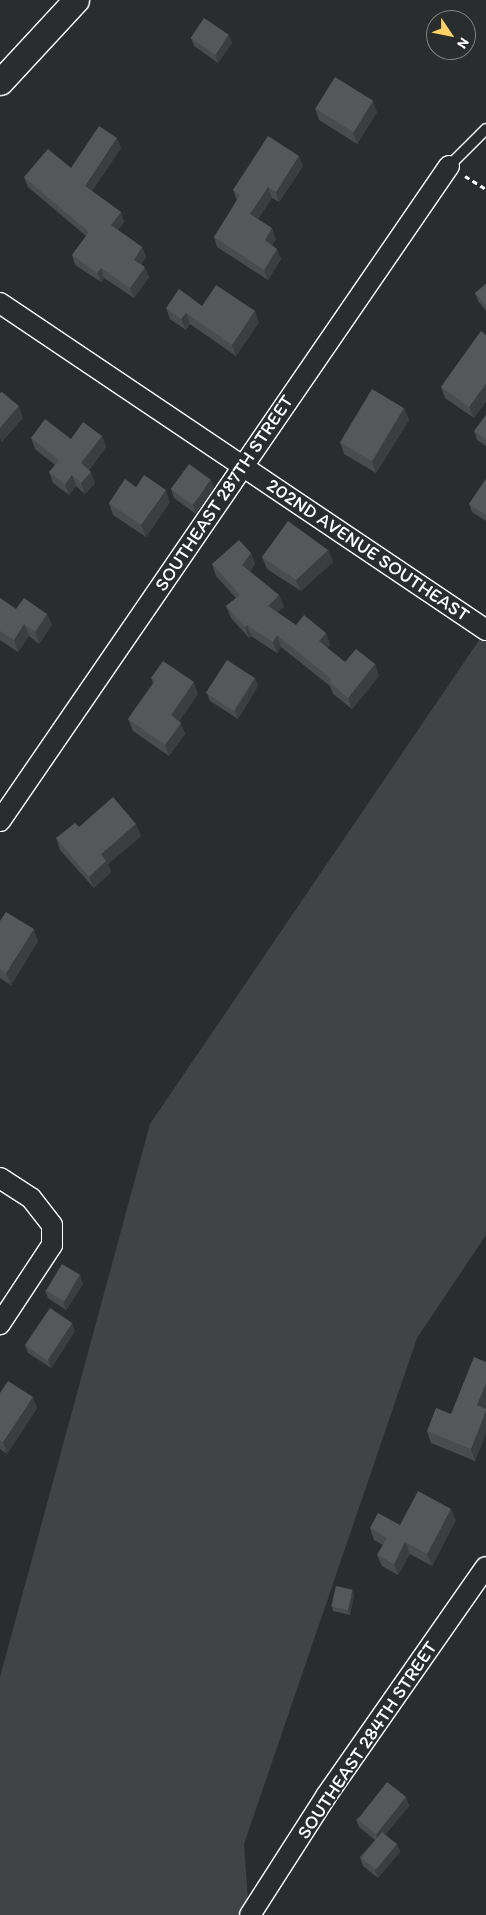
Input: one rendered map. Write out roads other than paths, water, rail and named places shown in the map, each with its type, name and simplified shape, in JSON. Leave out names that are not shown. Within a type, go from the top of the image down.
[{"type":"street","points":[[0,82],[76,0]]},
{"type":"street","name":"SOUTHEAST 287TH STREET","points":[[0,821],[242,465],[449,166]]},
{"type":"street","name":"202ND AVENUE SOUTHEAST","points":[[0,303],[486,630]]},
{"type":"street","points":[[0,1178],[31,1198],[52,1225],[52,1245],[0,1324]]},
{"type":"street","name":"SOUTHEAST 284TH STREET","points":[[250,1915],[326,1796],[486,1566]]},
{"type":"lane","points":[[449,166],[486,129]]}]
